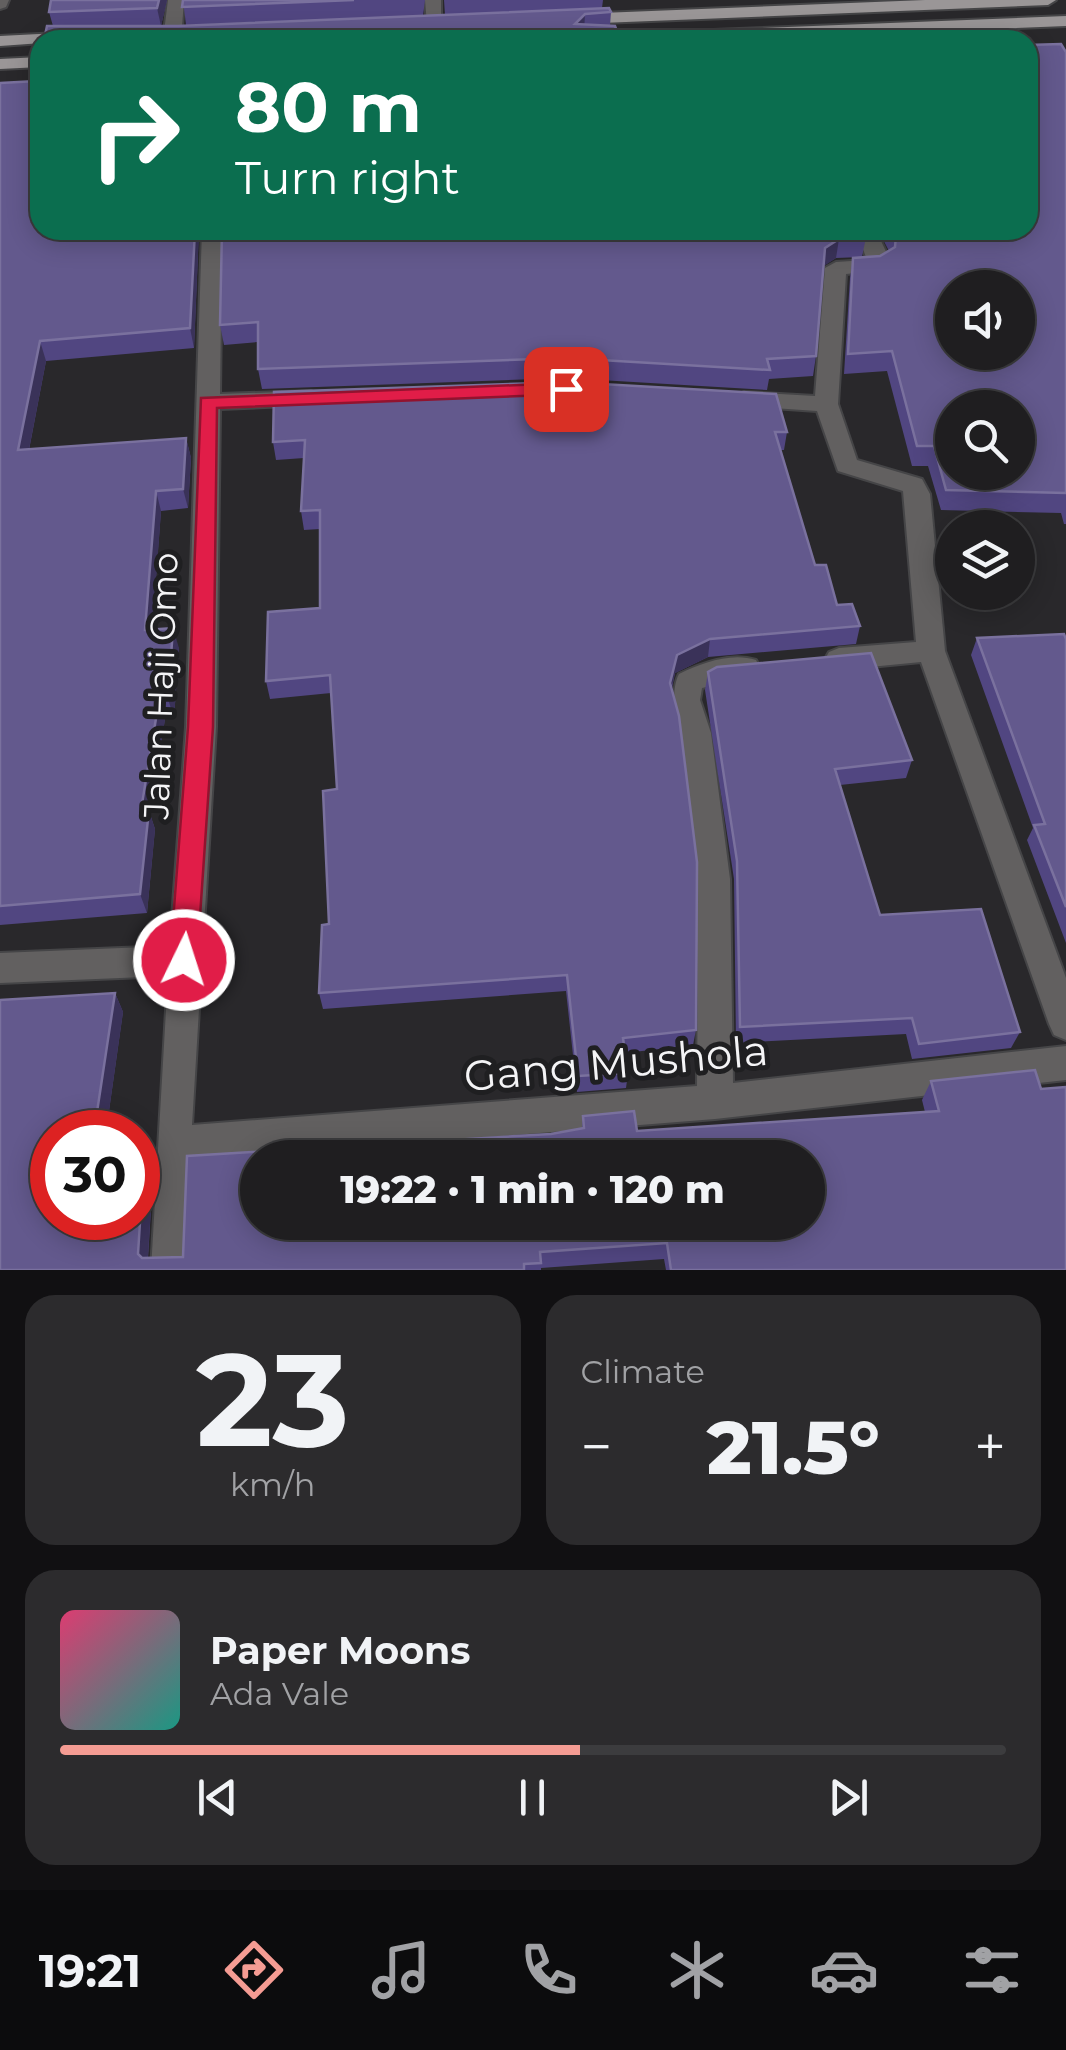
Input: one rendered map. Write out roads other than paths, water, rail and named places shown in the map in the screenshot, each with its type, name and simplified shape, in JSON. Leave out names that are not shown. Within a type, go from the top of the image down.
[{"type":"main road","points":[[554,20],[848,4],[1048,0]]},
{"type":"main road","points":[[937,4],[951,26]]},
{"type":"main road","points":[[889,30],[1066,21]]},
{"type":"main road","points":[[426,24],[455,24]]},
{"type":"main road","points":[[0,41],[30,39]]},
{"type":"main road","points":[[0,64],[30,62]]},
{"type":"street","points":[[176,0],[179,30]]},
{"type":"street","points":[[426,24],[433,0]]},
{"type":"street","name":"Jalan Haji Omo","points":[[170,1270],[173,1144],[200,727],[212,240]]},
{"type":"street","points":[[871,240],[878,256],[876,266],[836,268],[826,404],[847,465],[914,485],[931,650],[1066,1024]]},
{"type":"street","points":[[208,402],[327,398]]},
{"type":"street","points":[[715,398],[826,404]]},
{"type":"street","points":[[715,1102],[714,880],[696,733],[686,700],[688,682],[708,672],[931,650]]},
{"type":"street","points":[[0,968],[184,960]]},
{"type":"street","name":"Gang Mushola","points":[[173,1144],[715,1102],[1066,1063]]}]
